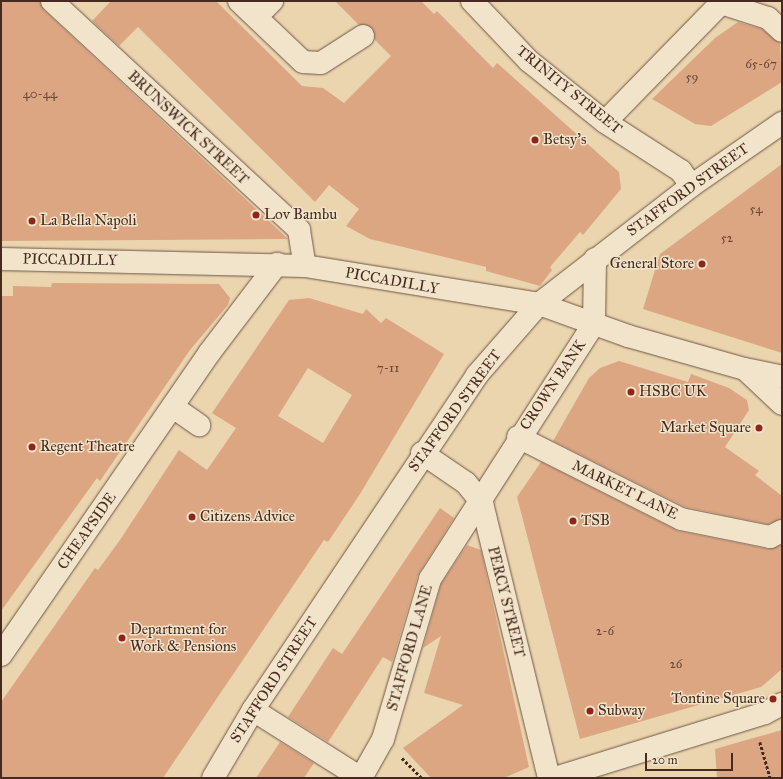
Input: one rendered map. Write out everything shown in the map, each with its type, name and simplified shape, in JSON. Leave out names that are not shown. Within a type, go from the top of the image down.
[{"type":"street","name":"BRUNSWICK STREET","points":[[52,1],[299,230],[305,266]]},
{"type":"street","points":[[239,1],[303,62],[311,64],[321,63],[363,36]]},
{"type":"street","points":[[256,17],[272,1]]},
{"type":"street","name":"TRINITY STREET","points":[[472,1],[529,61],[606,122],[681,171],[691,186]]},
{"type":"street","points":[[606,122],[721,3],[768,18],[782,31]]},
{"type":"street","name":"STAFFORD STREET","points":[[213,778],[253,710],[422,453],[477,376],[539,304],[595,259],[691,186],[782,123]]},
{"type":"street","name":"PICCADILLY","points":[[1,259],[278,264],[305,266],[539,304],[594,324],[745,369],[774,382],[782,404]]},
{"type":"street","name":"CROWN BANK","points":[[482,503],[518,437],[594,324],[595,259]]},
{"type":"street","name":"CHEAPSIDE","points":[[1,655],[210,352],[278,264]]},
{"type":"street","points":[[173,407],[199,425]]},
{"type":"street","name":"MARKET LANE","points":[[518,437],[681,519],[770,538],[782,531]]},
{"type":"street","name":"PERCY STREET","points":[[422,453],[466,483],[482,503],[549,778]]},
{"type":"street","name":"STAFFORD LANE","points":[[361,778],[383,739],[430,579],[482,503]]},
{"type":"street","points":[[253,710],[361,778]]},
{"type":"street","points":[[555,778],[766,711]]},
{"type":"path","points":[[766,711],[770,778]]},
{"type":"building","points":[[1,1],[40,1],[44,10],[288,239],[1,241]]},
{"type":"building","points":[[111,1],[216,1],[302,86],[323,88],[344,103],[391,56],[375,40],[373,29],[359,25],[335,1],[421,1],[434,14],[437,11],[493,68],[497,63],[619,172],[621,189],[583,235],[580,232],[550,267],[552,270],[540,286],[486,271],[486,267],[370,239],[346,226],[359,209],[329,185],[315,202],[138,27],[119,46],[92,21]]},
{"type":"building","points":[[738,22],[762,29],[780,43],[782,82],[711,126],[695,124],[652,99],[715,38]]},
{"type":"building","points":[[782,164],[782,353],[643,309],[660,254]]},
{"type":"building","points":[[52,283],[219,284],[230,298],[228,305],[190,350],[100,481],[97,478],[1,611],[1,296],[13,296],[13,286],[51,287]]},
{"type":"building","points":[[309,298],[363,314],[366,309],[381,323],[386,318],[444,354],[360,494],[328,542],[324,540],[163,778],[1,778],[1,702],[95,568],[98,570],[120,540],[179,450],[207,470],[236,428],[212,413],[289,300]],"holes":[[[308,368],[352,395],[323,443],[278,416]]]},
{"type":"building","points":[[619,361],[688,382],[691,374],[729,388],[747,400],[749,410],[725,447],[759,471],[755,475],[782,496],[782,519],[768,524],[685,507],[553,441],[589,378],[600,368]]},
{"type":"building","points":[[541,462],[678,531],[768,549],[782,545],[782,669],[761,687],[580,739],[517,497]]},
{"type":"building","points":[[440,508],[454,518],[418,575],[392,662],[383,657],[328,742],[288,717],[333,648],[342,654]]},
{"type":"building","points":[[467,545],[481,550],[529,767],[504,778],[431,778],[403,748],[463,705],[424,693],[441,636],[423,648],[441,584]]},
{"type":"building","points":[[782,730],[782,778],[717,778],[715,749]]},
{"type":"building","points":[[280,742],[314,763],[304,778],[256,778]]},
{"type":"place","name":"Betsy's","points":[[535,140]]},
{"type":"place","name":"Lov Bambu","points":[[256,215]]},
{"type":"place","name":"La Bella Napoli","points":[[32,221]]},
{"type":"place","name":"General Store","points":[[702,264]]},
{"type":"place","name":"HSBC UK","points":[[631,392]]},
{"type":"place","name":"Market Square","points":[[759,428]]},
{"type":"place","name":"Regent Theatre","points":[[32,447]]},
{"type":"place","name":"Citizens Advice","points":[[192,517]]},
{"type":"place","name":"TSB","points":[[573,521]]},
{"type":"place","name":"Department for Work & Pensions","points":[[122,638]]},
{"type":"place","name":"Tontine Square","points":[[773,699]]},
{"type":"place","name":"Subway","points":[[590,711]]}]
